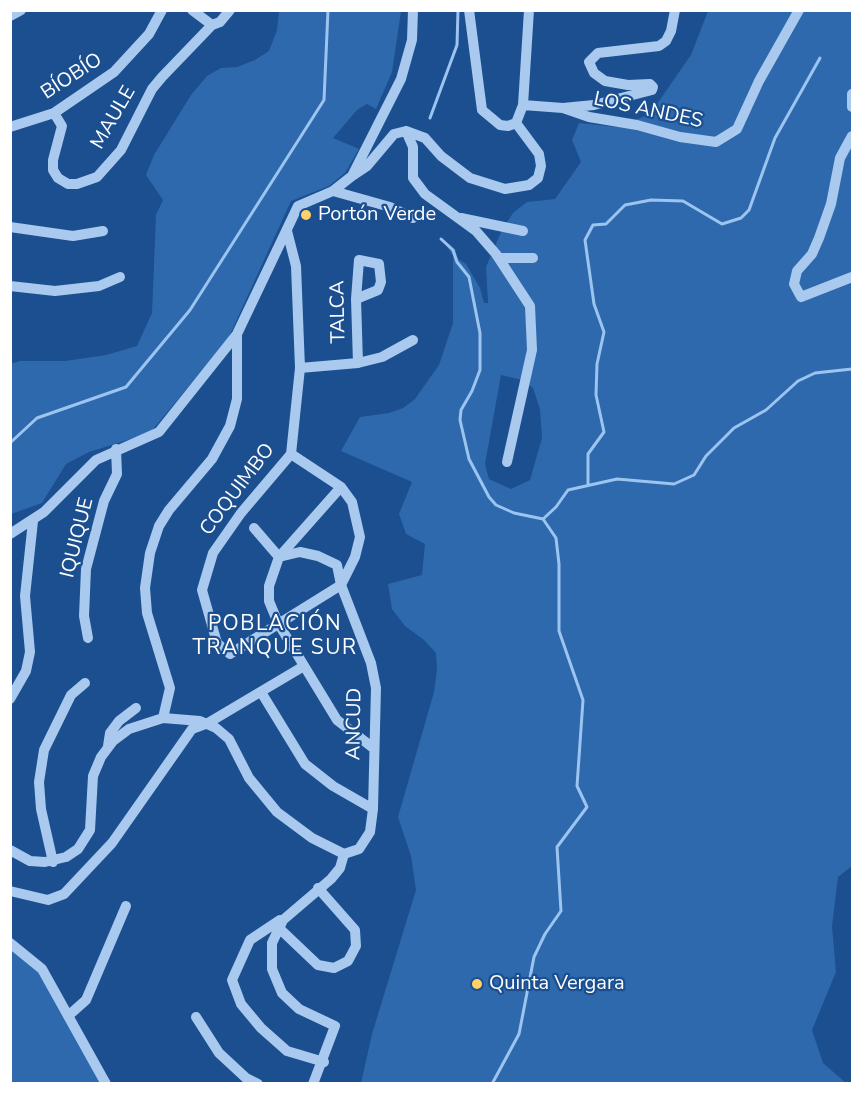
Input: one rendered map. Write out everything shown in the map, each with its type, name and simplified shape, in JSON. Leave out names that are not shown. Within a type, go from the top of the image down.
[{"type":"street","points":[[10,16],[21,10]]},
{"type":"street","name":"BÍOBÍO","points":[[10,127],[54,113],[114,72],[149,34],[162,10]]},
{"type":"street","name":"MAULE","points":[[76,98],[63,126],[52,160],[53,170],[58,178],[77,184],[97,177],[121,150],[152,89],[212,25],[220,22],[230,10]]},
{"type":"street","points":[[352,176],[401,79],[412,39],[413,10]]},
{"type":"street","points":[[469,10],[482,111],[500,125],[508,126],[516,123],[523,105],[529,10]]},
{"type":"street","name":"LOS ANDES","points":[[523,105],[563,108],[576,114],[706,142],[728,137],[742,120],[759,81],[799,10]]},
{"type":"street","points":[[193,11],[212,25]]},
{"type":"street","points":[[563,108],[594,105],[652,90],[653,87],[650,84],[627,85],[605,81],[594,74],[589,62],[598,53],[659,46],[666,41],[671,31],[671,12]]},
{"type":"street","points":[[852,94],[852,107]]},
{"type":"street","name":"MAULE","points":[[54,113],[63,126]]},
{"type":"street","points":[[10,534],[33,521],[96,460],[116,449],[159,432],[237,334],[298,206],[333,191],[368,166],[394,134],[406,131],[426,138],[441,156],[470,178],[505,189],[529,185],[538,178],[541,166],[539,154],[516,123]]},
{"type":"street","points":[[406,131],[413,147],[413,178],[425,194],[476,231],[499,258],[530,306],[532,350],[507,462]]},
{"type":"street","points":[[852,136],[840,158],[831,204],[819,238],[812,254],[797,271],[794,284],[801,297],[852,277]]},
{"type":"street","points":[[333,191],[390,207],[413,218]]},
{"type":"street","points":[[455,216],[523,231]]},
{"type":"street","points":[[11,228],[73,236],[103,231]]},
{"type":"street","name":"COQUIMBO","points":[[278,623],[230,654],[217,643],[202,590],[213,553],[241,513],[291,454],[300,368],[296,266],[287,231]]},
{"type":"street","points":[[499,258],[533,258]]},
{"type":"street","name":"TALCA","points":[[356,299],[371,295],[378,290],[381,282],[379,264],[359,260],[356,299],[358,363]]},
{"type":"street","points":[[10,286],[56,291],[99,286],[120,277]]},
{"type":"street","points":[[163,718],[170,688],[147,613],[145,588],[150,553],[159,526],[169,510],[212,459],[230,426],[237,399],[237,334]]},
{"type":"street","points":[[300,368],[358,363],[382,357],[413,340]]},
{"type":"street","name":"IQUIQUE","points":[[88,638],[83,606],[86,569],[104,501],[117,474],[116,449]]},
{"type":"street","points":[[278,623],[341,585],[355,557],[360,537],[352,502],[341,487],[291,454]]},
{"type":"street","points":[[341,487],[279,557],[268,586],[269,601],[278,623],[337,720],[372,747]]},
{"type":"street","points":[[10,699],[26,671],[30,652],[25,596],[33,521]]},
{"type":"street","points":[[254,528],[279,557]]},
{"type":"street","name":"ANCUD","points":[[279,557],[300,552],[337,565],[341,585],[371,663],[376,688],[372,747],[373,809],[366,842],[354,852],[344,854]]},
{"type":"street","points":[[10,891],[48,900],[64,894],[112,843],[192,729],[208,723],[304,666]]},
{"type":"street","points":[[52,862],[41,808],[39,782],[44,750],[71,695],[85,683]]},
{"type":"street","points":[[261,692],[305,765],[333,786],[373,809]]},
{"type":"street","points":[[10,850],[30,861],[52,862],[73,853],[87,837],[92,819],[93,776],[107,749],[110,734],[119,721],[136,708]]},
{"type":"street","points":[[107,749],[129,729],[163,718],[191,719],[208,723],[229,739],[249,778],[277,812],[312,838],[344,854],[336,874],[289,913],[250,940],[232,980],[241,1004],[286,1051],[324,1062]]},
{"type":"street","points":[[278,927],[318,965],[334,968],[348,961],[357,946],[355,930],[318,888]]},
{"type":"street","points":[[68,1016],[86,1000],[126,906]]},
{"type":"street","points":[[289,913],[278,927],[271,952],[272,969],[278,985],[299,1009],[335,1026],[324,1062],[313,1083]]},
{"type":"street","points":[[10,943],[42,969],[106,1083]]},
{"type":"street","points":[[196,1017],[219,1053],[246,1078],[258,1083]]},
{"type":"shaded area","points":[[279,11],[401,11],[392,72],[376,109],[367,104],[357,110],[333,138],[359,149],[345,173],[329,186],[291,201],[228,339],[150,433],[89,452],[66,464],[42,503],[11,514],[10,364],[20,361],[65,361],[106,355],[137,346],[152,313],[156,215],[163,200],[146,175],[154,155],[191,95],[207,76],[221,68],[237,67],[255,60],[269,51],[277,30]]},
{"type":"shaded area","points":[[708,11],[852,11],[852,866],[838,877],[832,926],[836,972],[812,1030],[823,1063],[846,1083],[361,1083],[372,1034],[416,890],[411,856],[398,817],[434,692],[437,670],[436,653],[424,640],[405,626],[392,609],[388,584],[422,575],[425,544],[406,534],[399,514],[412,482],[341,451],[360,417],[389,413],[403,408],[415,399],[439,365],[453,323],[453,256],[440,236],[455,249],[458,259],[466,264],[480,288],[484,303],[488,303],[486,267],[502,230],[513,213],[527,202],[555,199],[581,162],[572,140],[579,123],[618,127],[650,114],[691,55]],"holes":[[[501,375],[522,380],[533,388],[540,409],[542,438],[530,480],[511,489],[489,479],[485,464]]]},
{"type":"shaded area","points":[[11,947],[38,969],[100,1083],[11,1084]]},
{"type":"waterway","points":[[10,443],[37,418],[126,387],[190,310],[324,100],[328,10]]},
{"type":"waterway","points":[[430,118],[457,45],[458,10]]},
{"type":"waterway","points":[[588,485],[588,454],[604,432],[596,395],[597,364],[604,332],[594,304],[585,240],[593,225],[606,224],[625,205],[651,200],[683,201],[722,224],[741,218],[749,210],[775,138],[820,58]]},
{"type":"waterway","points":[[441,239],[453,250],[457,262],[469,277],[480,333],[480,370],[461,410],[460,420],[469,459],[489,497],[496,505],[514,513],[543,519]]},
{"type":"waterway","points":[[543,519],[556,507],[568,490],[617,479],[674,484],[694,475],[706,456],[734,428],[766,410],[798,381],[815,373],[852,369]]},
{"type":"waterway","points":[[492,1084],[519,1034],[534,957],[545,934],[561,911],[557,847],[587,807],[577,786],[583,700],[559,631],[559,564],[556,538],[543,519]]},
{"type":"place","name":"Portón Verde","points":[[306,215]]},
{"type":"place","name":"Quinta Vergara","points":[[477,984]]},
{"type":"district","name":"POBLACIÓN TRANQUE SUR","points":[[275,637]]}]
